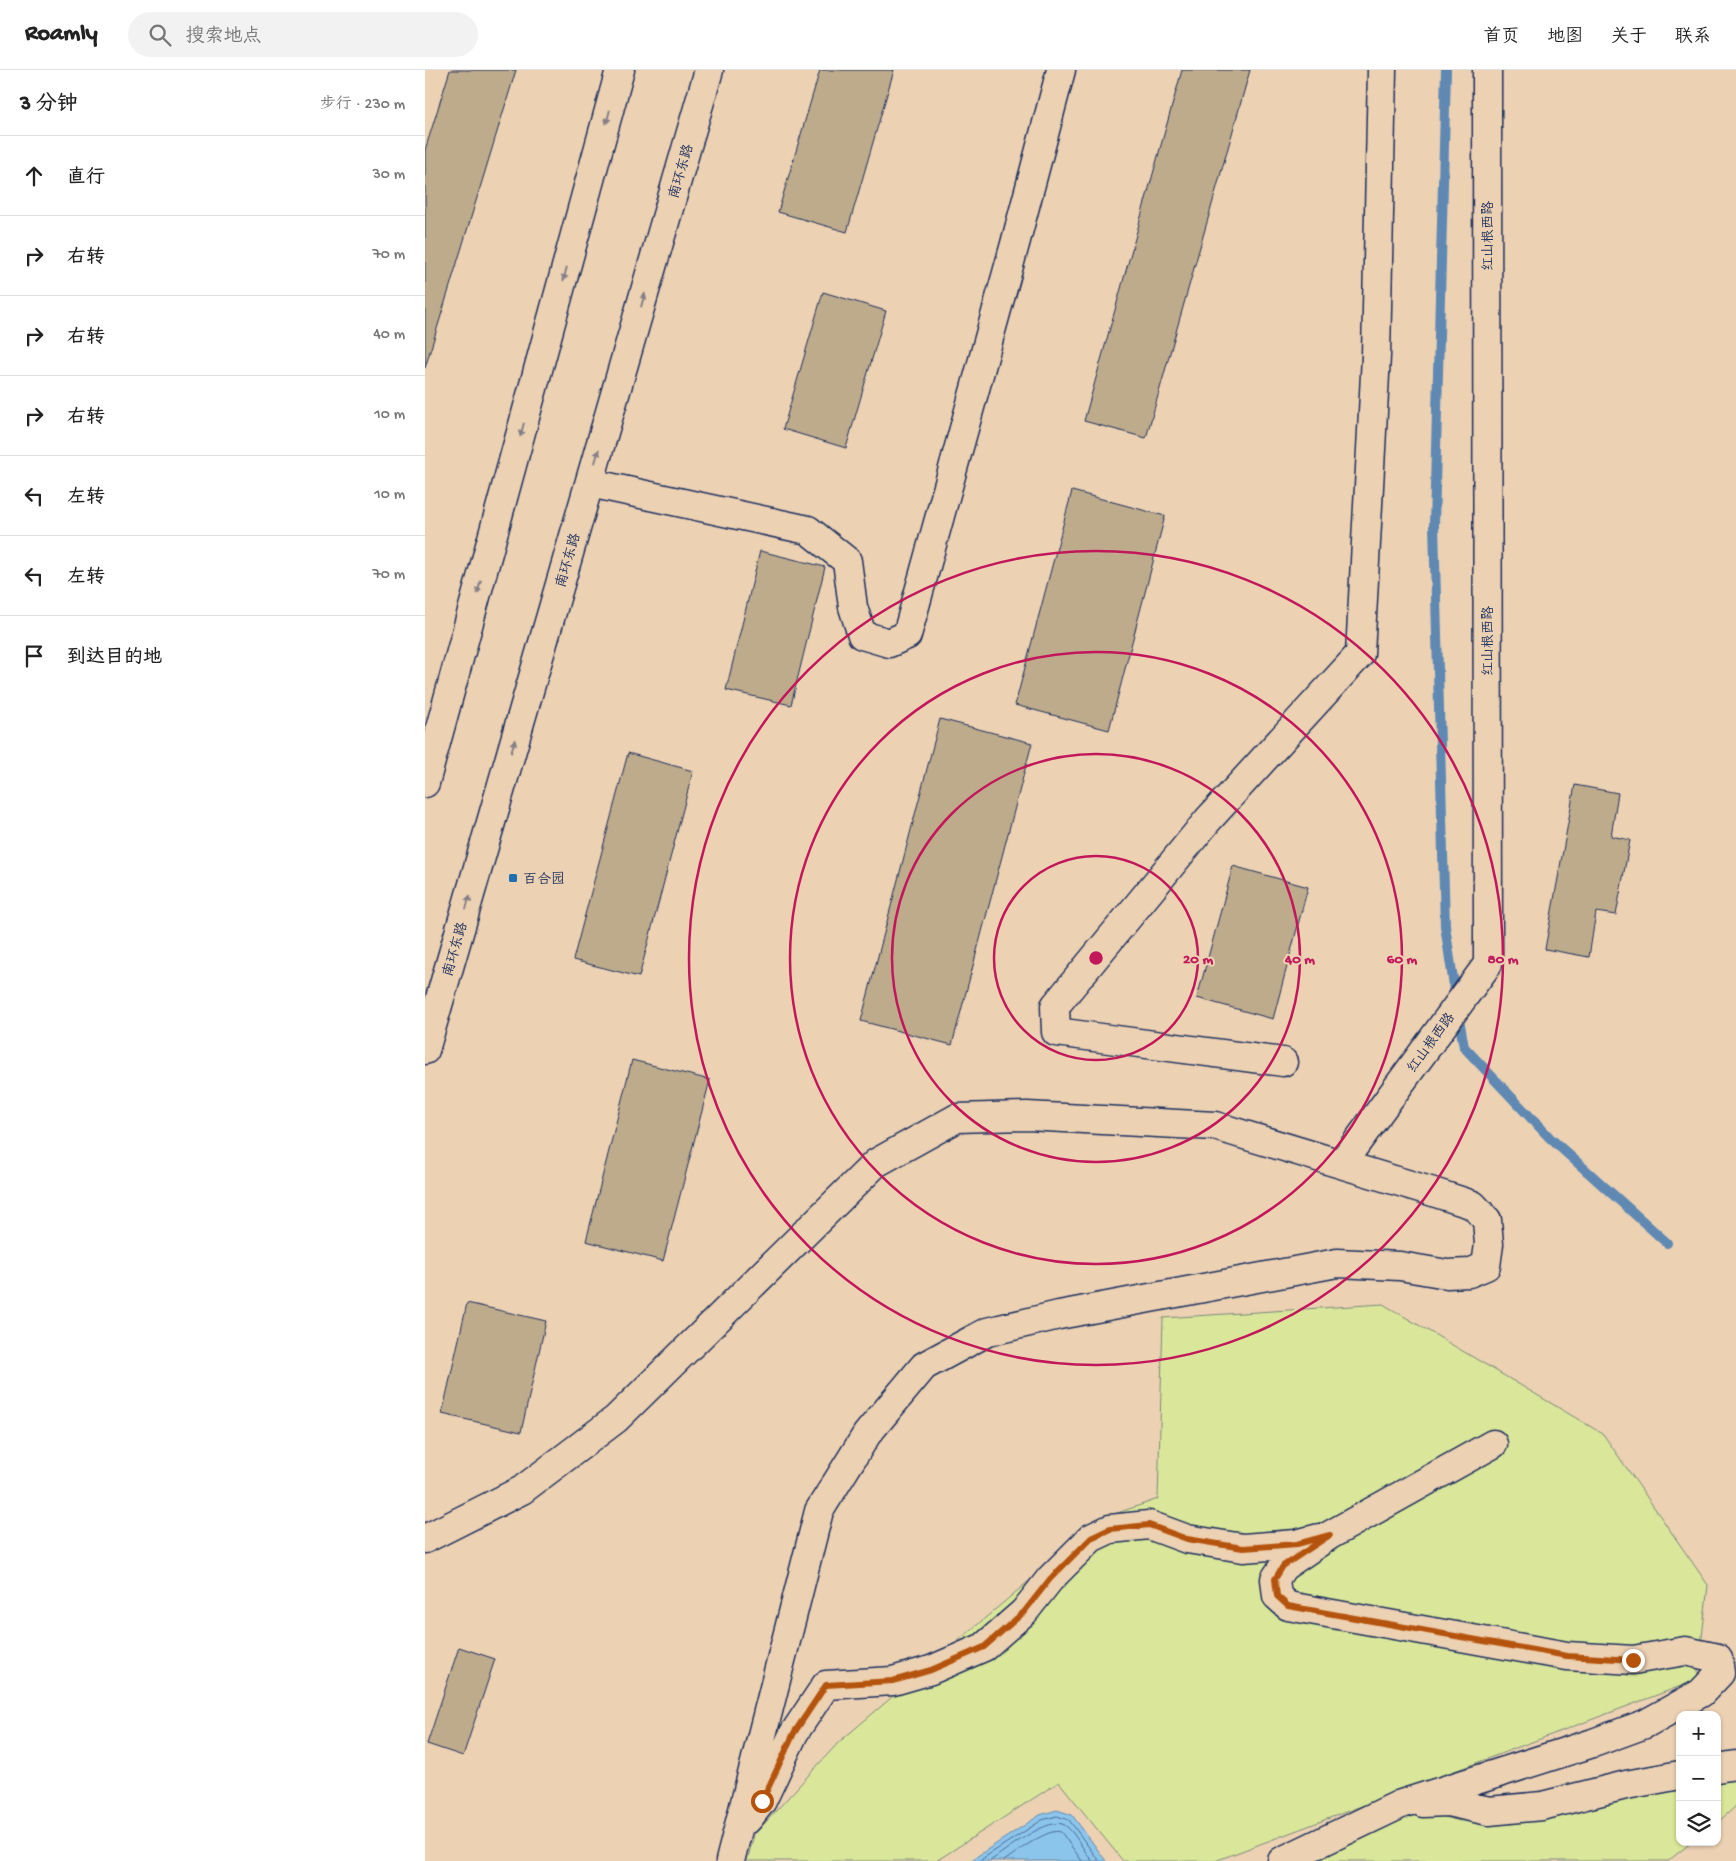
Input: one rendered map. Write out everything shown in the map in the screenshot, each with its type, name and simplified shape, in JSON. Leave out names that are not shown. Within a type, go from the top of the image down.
[{"type":"main road","points":[[425,783],[620,70]]},
{"type":"main road","name":"南环东路","points":[[425,1050],[709,70]]},
{"type":"main road","points":[[589,482],[808,530],[847,561],[853,607],[862,635],[889,643],[907,635],[1061,70]]},
{"type":"main road","points":[[1283,1062],[1056,1032],[1055,1006],[1208,820],[1360,654],[1376,356],[1382,70]]},
{"type":"main road","name":"红山根西路","points":[[1341,1164],[1488,964],[1487,70]]},
{"type":"main road","points":[[425,1539],[522,1490],[616,1419],[876,1163],[957,1118],[1027,1116],[1215,1126],[1473,1205],[1487,1220],[1489,1244],[1487,1266],[1469,1273],[1447,1274],[1400,1266],[1337,1263],[1059,1315],[987,1332],[924,1366],[867,1434],[819,1511],[733,1848]]},
{"type":"main road","points":[[1281,1861],[1401,1804],[1645,1724],[1701,1693],[1720,1673],[1717,1658],[1685,1651],[1633,1660],[1567,1656],[1288,1606],[1277,1596],[1275,1579],[1283,1566],[1330,1535],[1493,1444]]},
{"type":"main road","points":[[733,1848],[762,1801],[794,1733],[826,1685],[893,1681],[931,1670],[984,1647],[1024,1612],[1050,1579],[1091,1538],[1110,1529],[1149,1525],[1187,1539],[1243,1548],[1297,1544],[1330,1535]]},
{"type":"main road","points":[[1721,1767],[1736,1765]]},
{"type":"main road","points":[[1401,1804],[1448,1802],[1489,1811],[1542,1806],[1626,1785],[1676,1776]]},
{"type":"green space","points":[[1383,1304],[1603,1434],[1708,1585],[1697,1680],[1215,1861],[1123,1861],[1059,1782],[936,1861],[747,1861],[754,1835],[838,1743],[1103,1518],[1158,1499],[1163,1318]]},
{"type":"green space","points":[[1721,1775],[1736,1780],[1736,1806],[1721,1819],[1721,1801]]},
{"type":"green space","points":[[1676,1785],[1676,1846],[1687,1846],[1668,1861],[1299,1861],[1382,1820],[1437,1815],[1460,1821],[1479,1820]]},
{"type":"water","points":[[1057,1810],[1072,1815],[1106,1861],[970,1861],[1040,1815]]},
{"type":"building","points":[[450,70],[516,70],[425,368],[425,150]]},
{"type":"building","points":[[820,70],[894,70],[847,232],[778,212]]},
{"type":"building","points":[[1182,70],[1250,70],[1146,438],[1084,421]]},
{"type":"building","points":[[823,292],[886,311],[846,448],[783,429]]},
{"type":"building","points":[[1072,491],[1165,516],[1109,730],[1015,705]]},
{"type":"building","points":[[760,551],[825,567],[791,705],[726,690]]},
{"type":"building","points":[[940,719],[1032,743],[952,1045],[861,1021]]},
{"type":"building","points":[[628,753],[693,771],[639,977],[573,960]]},
{"type":"building","points":[[1575,785],[1618,793],[1611,836],[1630,840],[1616,915],[1596,912],[1589,957],[1545,949]]},
{"type":"building","points":[[1233,866],[1308,887],[1273,1019],[1197,998]]},
{"type":"building","points":[[632,1060],[710,1080],[663,1261],[586,1241]]},
{"type":"building","points":[[467,1303],[546,1321],[521,1432],[442,1414]]},
{"type":"building","points":[[459,1647],[495,1659],[463,1756],[427,1744]]},
{"type":"waterway","points":[[1446,70],[1434,525],[1445,926],[1456,999]]},
{"type":"waterway","points":[[1458,1014],[1464,1047],[1550,1138],[1667,1243]]},
{"type":"place","name":"百合园","points":[[513,878]]},
{"type":"route","points":[[762,1801],[794,1733],[826,1685],[893,1681],[931,1670],[984,1647],[1024,1612],[1050,1579],[1091,1538],[1110,1529],[1149,1525],[1187,1539],[1243,1548],[1297,1544],[1330,1535],[1283,1566],[1275,1579],[1277,1596],[1288,1606],[1567,1656],[1633,1660]]}]
